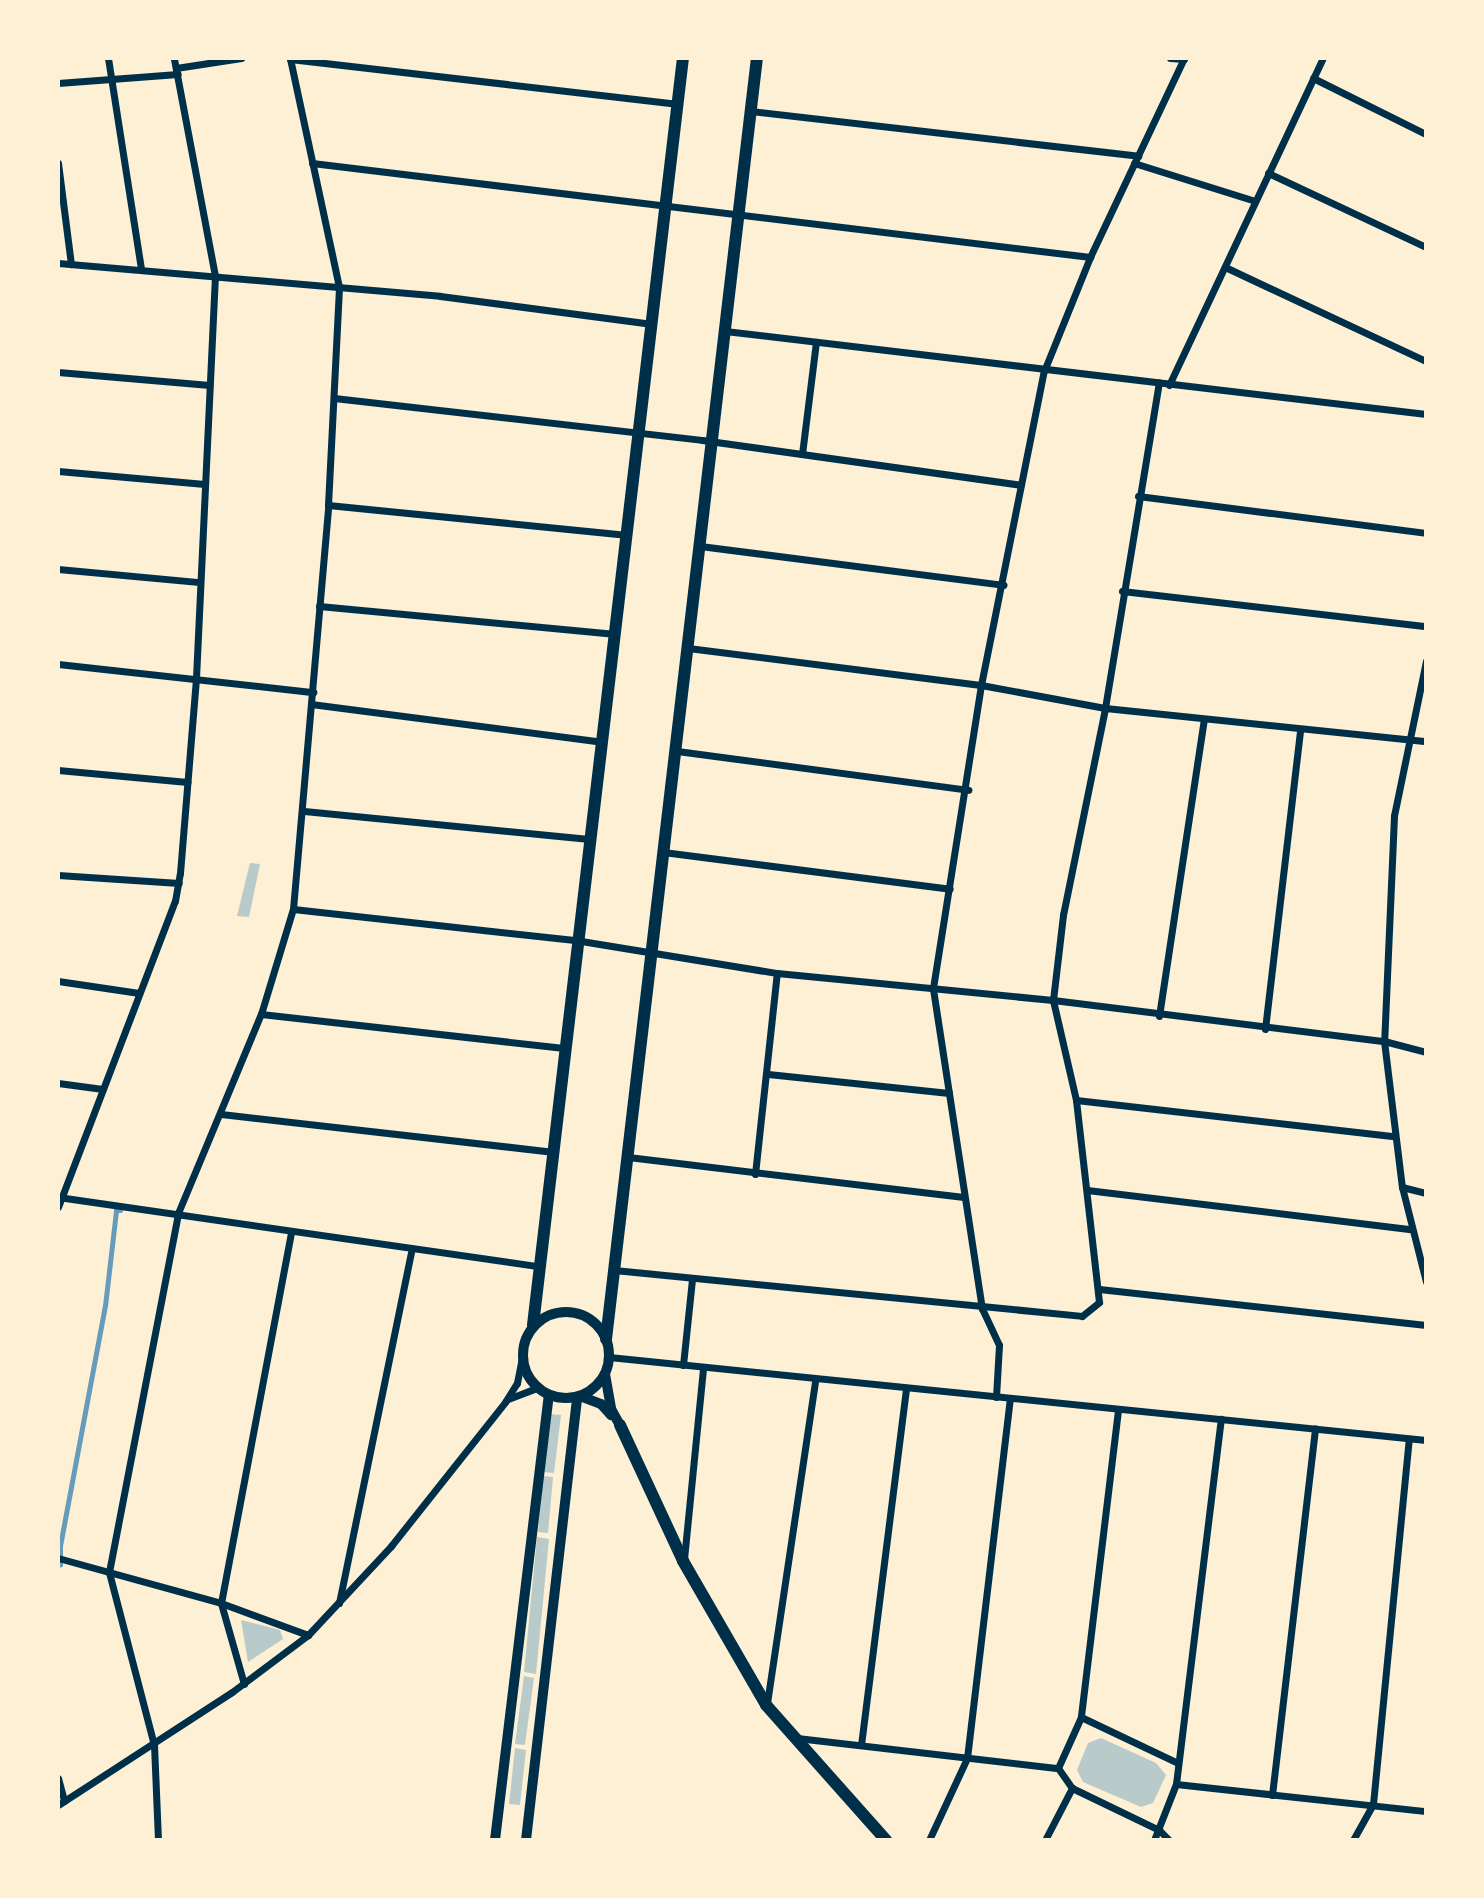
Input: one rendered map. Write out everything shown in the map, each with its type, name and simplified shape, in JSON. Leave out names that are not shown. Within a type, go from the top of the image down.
[{"type":"main road","points":[[533,1325],[584,941],[603,742],[628,535],[644,433],[652,324],[671,208],[683,58]]},
{"type":"main road","points":[[606,1339],[628,1157],[646,952],[677,751],[700,546],[707,441],[725,331],[732,216],[751,111],[757,58]]},
{"type":"main road","points":[[620,1425],[683,1562],[766,1704],[792,1737],[886,1840]]},
{"type":"street","points":[[108,58],[141,269]]},
{"type":"street","points":[[58,1207],[59,1197],[103,1089],[179,883],[196,678],[215,276],[174,58]]},
{"type":"street","points":[[58,83],[113,80],[241,58]]},
{"type":"street","points":[[996,1397],[999,1345],[982,1309],[962,1197],[933,988],[968,790],[981,685],[1044,371],[1090,257],[1184,59],[1170,58]]},
{"type":"street","points":[[1168,385],[1323,58]]},
{"type":"street","points":[[158,1840],[154,1745],[109,1573],[178,1213],[261,1014],[293,909],[304,811],[328,505],[339,287],[290,59],[678,104]]},
{"type":"street","points":[[1313,78],[1426,134]]},
{"type":"street","points":[[751,111],[1136,159],[1255,201]]},
{"type":"street","points":[[58,163],[71,264]]},
{"type":"street","points":[[312,163],[732,216],[1090,257]]},
{"type":"street","points":[[1268,173],[1426,247]]},
{"type":"street","points":[[58,263],[339,287],[652,324]]},
{"type":"street","points":[[1225,267],[1426,360]]},
{"type":"street","points":[[725,331],[1044,371],[1426,414]]},
{"type":"street","points":[[802,454],[816,342]]},
{"type":"street","points":[[58,372],[209,386]]},
{"type":"street","points":[[614,1270],[982,1309],[1082,1316],[1099,1302],[1076,1100],[1053,1000],[1063,915],[1105,708],[1122,591],[1159,382]]},
{"type":"street","points":[[334,398],[644,433],[1021,485]]},
{"type":"street","points":[[58,471],[204,484]]},
{"type":"street","points":[[1138,496],[1426,533]]},
{"type":"street","points":[[328,505],[628,535]]},
{"type":"street","points":[[700,546],[1003,585]]},
{"type":"street","points":[[58,569],[199,582]]},
{"type":"street","points":[[1122,591],[1426,626]]},
{"type":"street","points":[[319,606],[616,634]]},
{"type":"street","points":[[688,648],[981,685],[1105,708],[1300,729],[1411,737],[1426,741]]},
{"type":"street","points":[[1426,661],[1394,816],[1384,1041],[1402,1187],[1410,1229],[1426,1282]]},
{"type":"street","points":[[58,664],[313,692]]},
{"type":"street","points":[[312,704],[603,742]]},
{"type":"street","points":[[1159,1016],[1204,719]]},
{"type":"street","points":[[1265,1030],[1300,729]]},
{"type":"street","points":[[677,751],[968,790]]},
{"type":"street","points":[[58,770],[187,782]]},
{"type":"street","points":[[304,811],[592,839]]},
{"type":"street","points":[[663,852],[950,890]]},
{"type":"street","points":[[58,875],[179,883]]},
{"type":"street","points":[[293,909],[584,941],[778,973],[1053,1000],[1265,1030],[1384,1041],[1426,1052]]},
{"type":"street","points":[[755,1174],[778,973]]},
{"type":"street","points":[[58,981],[139,993]]},
{"type":"street","points":[[261,1014],[568,1048]]},
{"type":"street","points":[[768,1074],[949,1093]]},
{"type":"street","points":[[58,1083],[103,1089]]},
{"type":"street","points":[[1076,1100],[1394,1136]]},
{"type":"street","points":[[220,1114],[556,1152]]},
{"type":"street","points":[[628,1157],[962,1197]]},
{"type":"street","points":[[1402,1187],[1426,1194]]},
{"type":"street","points":[[1087,1190],[1410,1229]]},
{"type":"street","points":[[59,1197],[178,1213],[411,1251],[541,1267]]},
{"type":"street","points":[[244,1684],[221,1603],[291,1231]]},
{"type":"street","points":[[338,1605],[411,1251]]},
{"type":"street","points":[[683,1365],[692,1279]]},
{"type":"street","points":[[1099,1289],[1426,1325]]},
{"type":"street","points":[[58,1778],[61,1803],[244,1684],[308,1635],[338,1605],[507,1400],[517,1382],[523,1343],[533,1325],[556,1312],[571,1311],[592,1321],[606,1339],[609,1357],[605,1374],[611,1409],[620,1425]]},
{"type":"street","points":[[609,1357],[815,1381],[1426,1440]]},
{"type":"street","points":[[522,1358],[537,1388],[549,1395],[579,1397],[601,1404],[620,1425]]},
{"type":"street","points":[[683,1562],[703,1368]]},
{"type":"street","points":[[526,1840],[579,1397],[605,1374]]},
{"type":"street","points":[[766,1704],[815,1381]]},
{"type":"street","points":[[507,1400],[537,1388]]},
{"type":"street","points":[[861,1745],[906,1390]]},
{"type":"street","points":[[495,1840],[549,1395]]},
{"type":"street","points":[[929,1840],[967,1758],[1010,1399]]},
{"type":"street","points":[[1058,1768],[1081,1717],[1118,1410]]},
{"type":"street","points":[[1154,1840],[1175,1784],[1222,1419]]},
{"type":"street","points":[[1272,1795],[1315,1429]]},
{"type":"street","points":[[1353,1840],[1373,1804],[1409,1439]]},
{"type":"street","points":[[58,1558],[221,1603],[308,1635]]},
{"type":"street","points":[[1081,1717],[1178,1763]]},
{"type":"street","points":[[792,1737],[1058,1768],[1072,1788],[1159,1830],[1169,1840]]},
{"type":"street","points":[[1175,1784],[1426,1811]]},
{"type":"street","points":[[1045,1840],[1072,1788]]},
{"type":"shaded area","points":[[250,863],[260,864],[249,917],[237,916]]},
{"type":"shaded area","points":[[550,1414],[561,1415],[554,1473],[543,1472]]},
{"type":"shaded area","points":[[543,1476],[553,1477],[548,1533],[538,1532]]},
{"type":"shaded area","points":[[537,1537],[549,1539],[536,1674],[524,1672]]},
{"type":"shaded area","points":[[241,1620],[280,1630],[283,1639],[248,1662]]},
{"type":"shaded area","points":[[524,1676],[534,1678],[525,1745],[515,1744]]},
{"type":"shaded area","points":[[1101,1738],[1156,1763],[1166,1775],[1153,1803],[1141,1807],[1083,1782],[1077,1770],[1088,1743]]},
{"type":"shaded area","points":[[515,1748],[526,1750],[520,1805],[509,1804]]},
{"type":"waterway","points":[[60,1565],[60,1546],[105,1306],[116,1211],[121,1211]]}]
